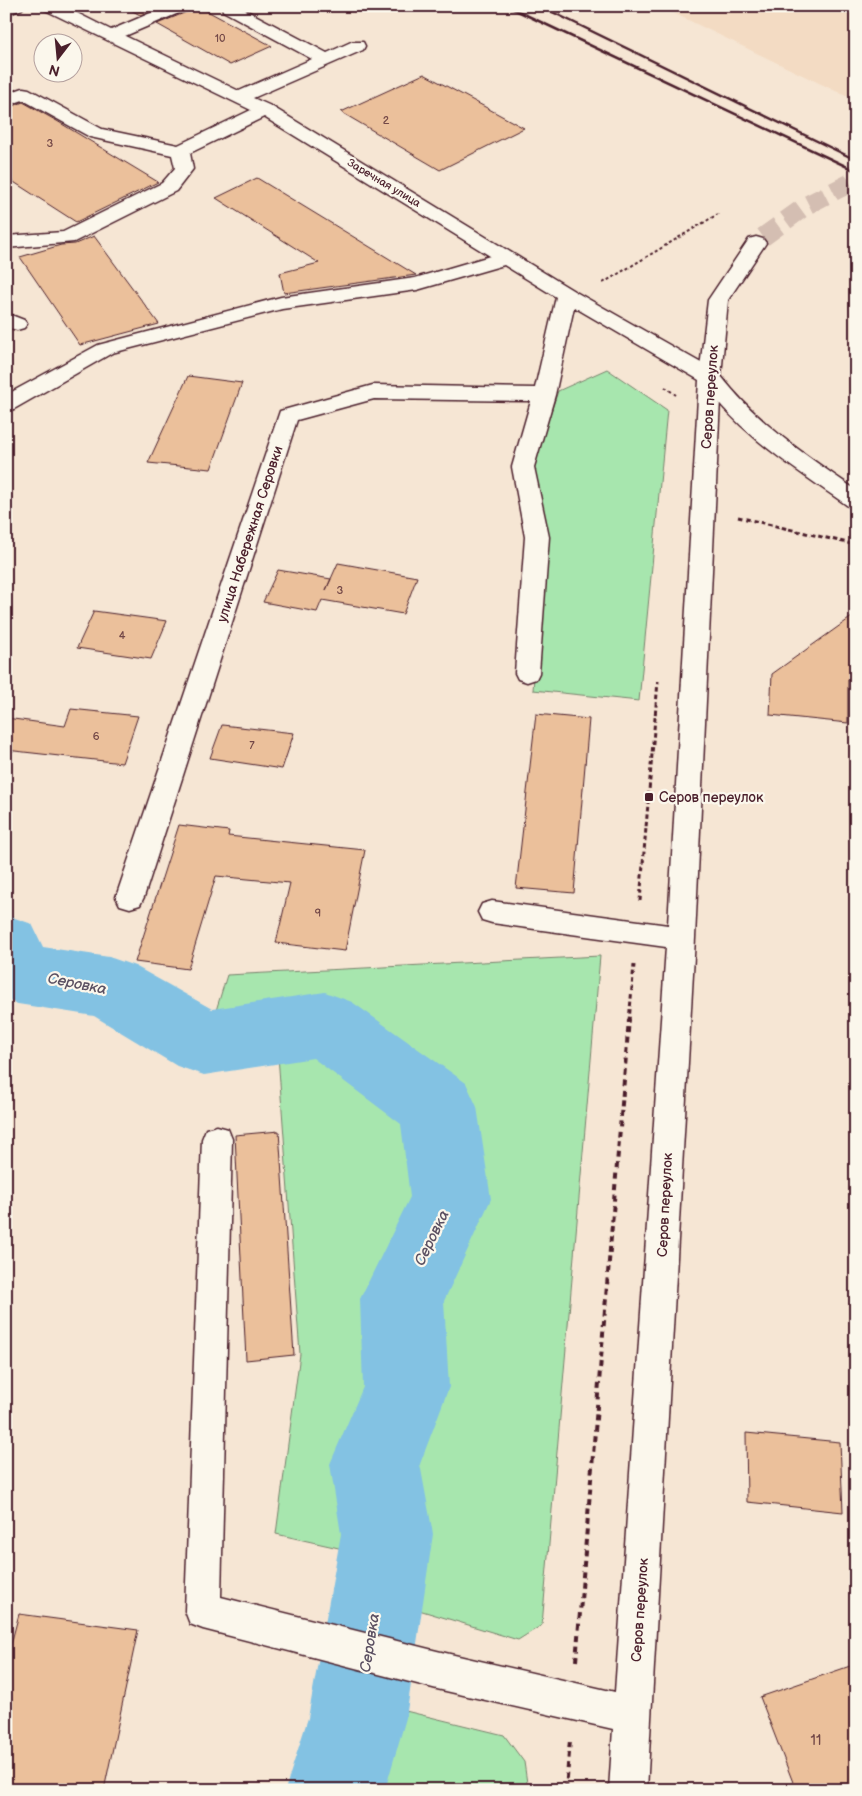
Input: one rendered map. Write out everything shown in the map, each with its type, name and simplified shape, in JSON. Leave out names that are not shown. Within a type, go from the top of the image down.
[{"type":"street","points":[[6,10],[16,6]]},
{"type":"street","name":"Заречная улица","points":[[49,6],[265,110],[570,298],[710,376]]},
{"type":"street","points":[[110,36],[169,8]]},
{"type":"street","points":[[229,8],[325,59]]},
{"type":"street","points":[[238,98],[357,46]]},
{"type":"street","points":[[6,101],[23,93],[96,133],[180,151],[265,110]]},
{"type":"street","points":[[6,242],[67,238],[169,188],[184,169],[180,151]]},
{"type":"street","name":"Серов переулок","points":[[628,1790],[681,938],[710,376],[718,300],[756,243]]},
{"type":"street","points":[[6,404],[105,349],[281,303],[417,284],[506,258]]},
{"type":"street","points":[[527,673],[537,537],[523,467],[570,298]]},
{"type":"street","points":[[710,376],[732,405],[776,445],[856,501]]},
{"type":"street","name":"улица Набережная Серовки","points":[[130,897],[288,416],[373,392],[544,395]]},
{"type":"street","points":[[492,912],[681,938]]},
{"type":"street","points":[[217,1139],[203,1611],[437,1670],[634,1715]]},
{"type":"path","points":[[570,298],[718,214]]},
{"type":"path","points":[[738,517],[856,545]]},
{"type":"path","points":[[566,1790],[658,678]]},
{"type":"shaded area","points":[[659,6],[856,6],[856,96],[846,96]]},
{"type":"green space","points":[[607,369],[667,410],[639,701],[533,690],[546,534],[532,468],[558,391]]},
{"type":"green space","points":[[600,956],[542,1625],[518,1640],[409,1607],[421,1533],[396,1459],[429,1389],[420,1299],[466,1201],[454,1095],[332,1004],[210,1030],[227,975]]},
{"type":"green space","points":[[316,1037],[423,1118],[431,1199],[384,1296],[388,1390],[357,1456],[361,1553],[276,1534],[300,1354],[277,1042]]},
{"type":"green space","points":[[381,1705],[504,1735],[524,1762],[528,1790],[357,1790]]},
{"type":"building","points":[[124,6],[162,6],[140,15]]},
{"type":"building","points":[[192,6],[198,6],[272,46],[230,65],[157,24],[189,11]]},
{"type":"building","points":[[424,74],[524,128],[440,170],[341,112]]},
{"type":"building","points":[[23,102],[158,182],[76,222],[6,177],[6,109]]},
{"type":"building","points":[[257,178],[416,275],[284,293],[280,273],[319,263],[216,198]]},
{"type":"building","points":[[94,236],[159,324],[80,345],[20,257],[61,245],[75,244]]},
{"type":"building","points":[[188,376],[242,383],[211,469],[148,463]]},
{"type":"building","points":[[338,563],[417,577],[403,614],[322,600],[317,612],[263,602],[278,570],[331,579]]},
{"type":"building","points":[[94,611],[167,621],[151,659],[77,648]]},
{"type":"building","points":[[856,614],[856,686],[848,680],[848,723],[770,715],[772,674]]},
{"type":"building","points":[[71,709],[138,716],[122,763],[6,750],[6,718],[65,726]]},
{"type":"building","points":[[536,714],[589,719],[574,893],[516,888]]},
{"type":"building","points":[[222,725],[294,733],[282,769],[210,758]]},
{"type":"building","points":[[179,825],[229,831],[228,836],[365,850],[345,951],[276,943],[290,883],[216,876],[188,969],[135,962]]},
{"type":"building","points":[[279,1131],[294,1355],[246,1360],[235,1135]]},
{"type":"building","points":[[746,1433],[840,1442],[843,1512],[747,1502]]},
{"type":"building","points":[[19,1614],[138,1630],[104,1790],[6,1790],[6,1663]]},
{"type":"building","points":[[856,1664],[856,1782],[834,1790],[796,1790],[760,1697]]},
{"type":"waterway","name":"Серовка","points":[[6,945],[18,974],[109,988],[204,1043],[325,1024],[438,1107],[451,1199],[402,1299],[406,1387],[375,1464],[387,1534],[357,1718],[335,1790]]},
{"type":"tunnel","points":[[763,237],[807,205],[856,180]]},
{"type":"railway","points":[[507,6],[856,171]]},
{"type":"railway","points":[[540,6],[856,160]]},
{"type":"place","name":"Серов переулок","points":[[649,797]]}]
